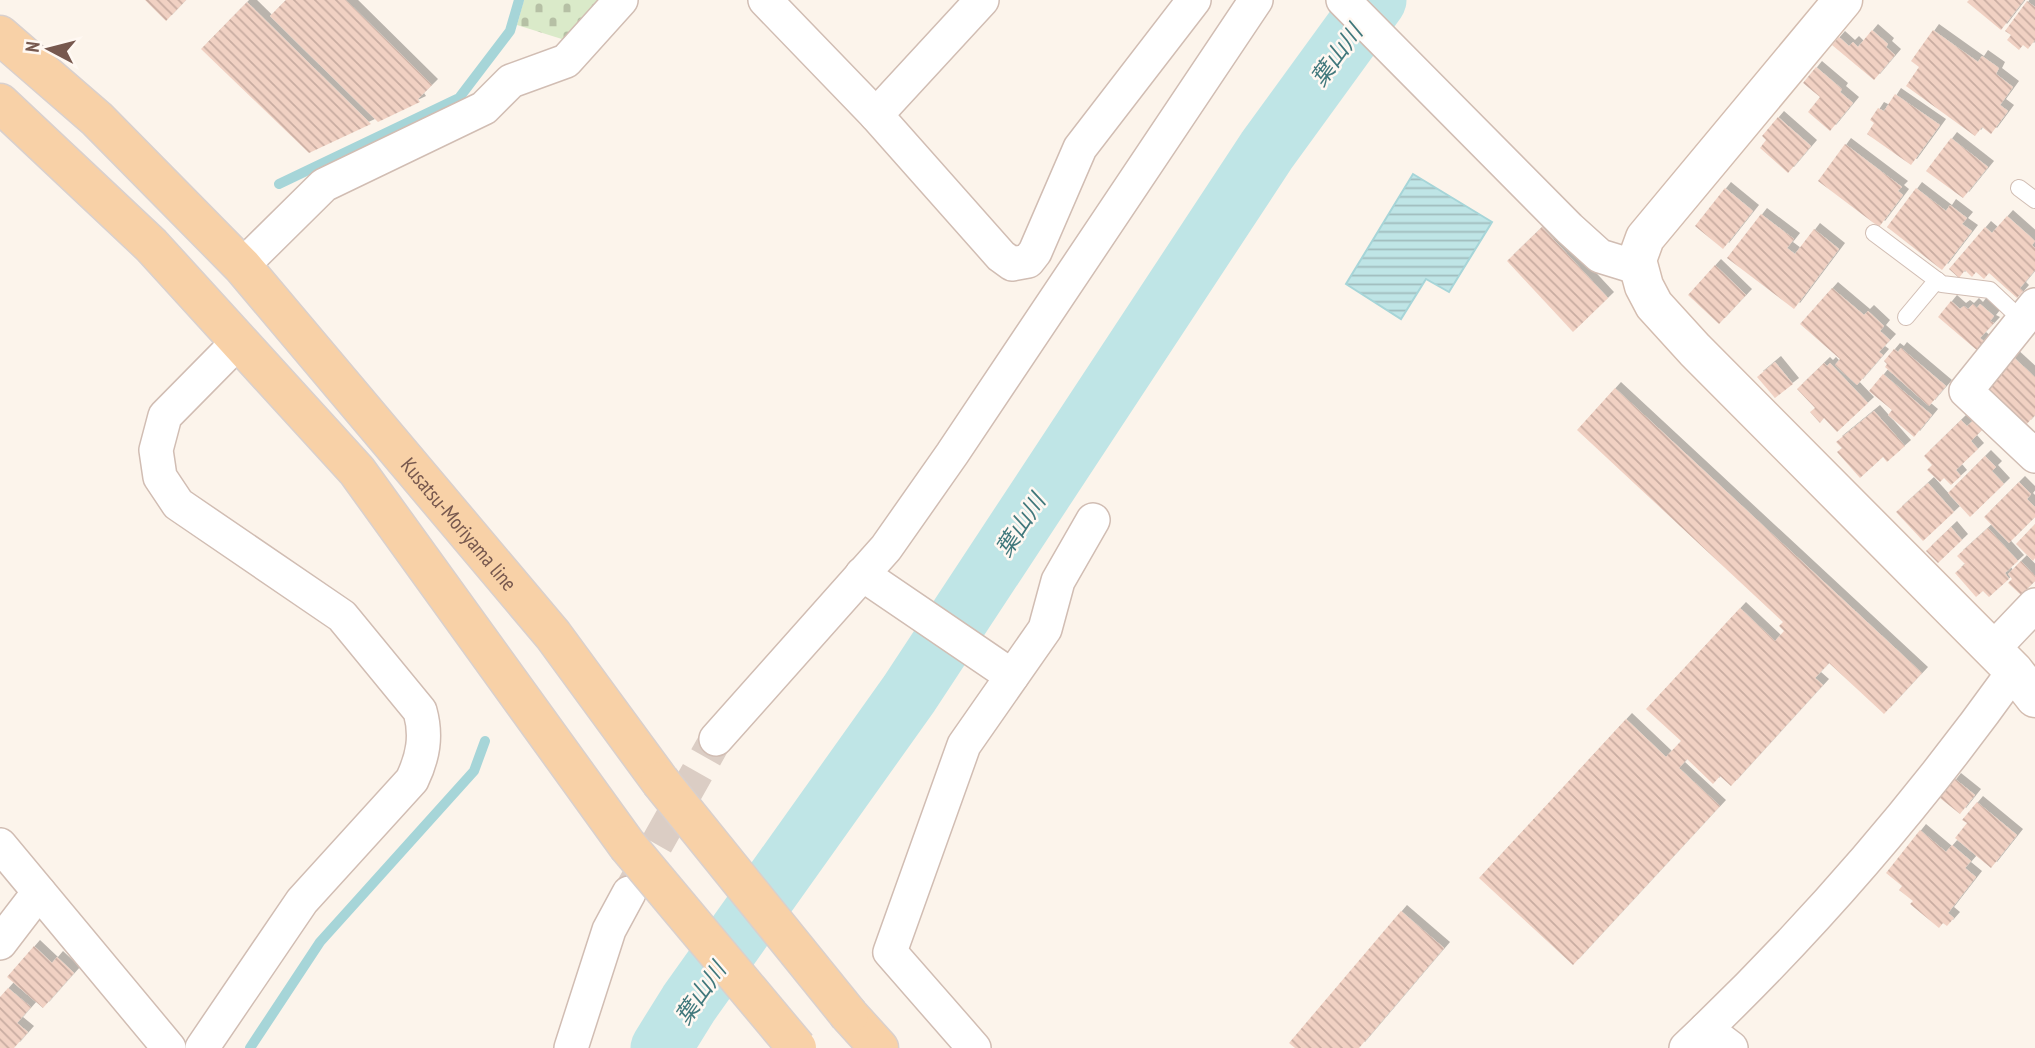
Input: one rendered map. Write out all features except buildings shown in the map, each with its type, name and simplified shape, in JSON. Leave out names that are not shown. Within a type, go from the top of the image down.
[{"type":"main road","name":"Kusatsu-Moriyama line","points":[[0,35],[97,119],[242,266],[553,635],[660,781],[849,1015],[879,1048]]},
{"type":"main road","points":[[0,103],[151,245],[357,471],[628,845],[797,1048]]},
{"type":"street","points":[[242,266],[324,185],[484,108],[511,81],[566,61],[621,0]]},
{"type":"street","points":[[765,0],[876,115],[1001,256],[1012,264],[1028,261],[1035,253],[1080,148],[1194,0]]},
{"type":"street","points":[[876,115],[982,0]]},
{"type":"street","points":[[716,739],[886,548],[1256,0]]},
{"type":"street","points":[[1343,0],[1569,228],[1600,256],[1639,268]]},
{"type":"street","points":[[1843,0],[1645,238],[1637,260],[1639,268],[1644,286],[1654,305],[1695,350],[2014,673]]},
{"type":"street","points":[[2029,312],[1966,391],[2035,456]]},
{"type":"street","points":[[202,1048],[302,901],[412,780],[421,762],[425,730],[420,711],[342,616],[178,504],[160,477],[156,450],[165,416],[239,341]]},
{"type":"street","points":[[974,1048],[890,952],[964,745],[1045,629],[1058,581],[1093,520]]},
{"type":"street","points":[[862,574],[1012,676]]},
{"type":"street","points":[[1708,1042],[1763,974],[1857,873],[1956,751],[2014,673],[2035,605]]},
{"type":"street","points":[[0,845],[169,1048]]},
{"type":"street","points":[[0,943],[39,892]]},
{"type":"street","points":[[571,1048],[609,930],[629,893]]},
{"type":"lane","points":[[2019,188],[2035,201]]},
{"type":"lane","points":[[1874,233],[1942,284],[1990,290],[2029,312]]},
{"type":"lane","points":[[1906,317],[1937,281]]},
{"type":"green space","points":[[524,0],[601,0],[565,40],[517,25]]},
{"type":"water","points":[[1413,174],[1492,222],[1449,292],[1426,279],[1401,319],[1346,284]]},
{"type":"waterway","points":[[279,184],[459,98],[510,31],[519,0]]},
{"type":"waterway","name":"葉山川","points":[[661,1048],[689,1003],[909,694],[1267,150],[1376,0]]},
{"type":"waterway","points":[[250,1048],[320,942],[474,771],[485,741]]},
{"type":"tunnel","points":[[632,888],[716,739]]}]
